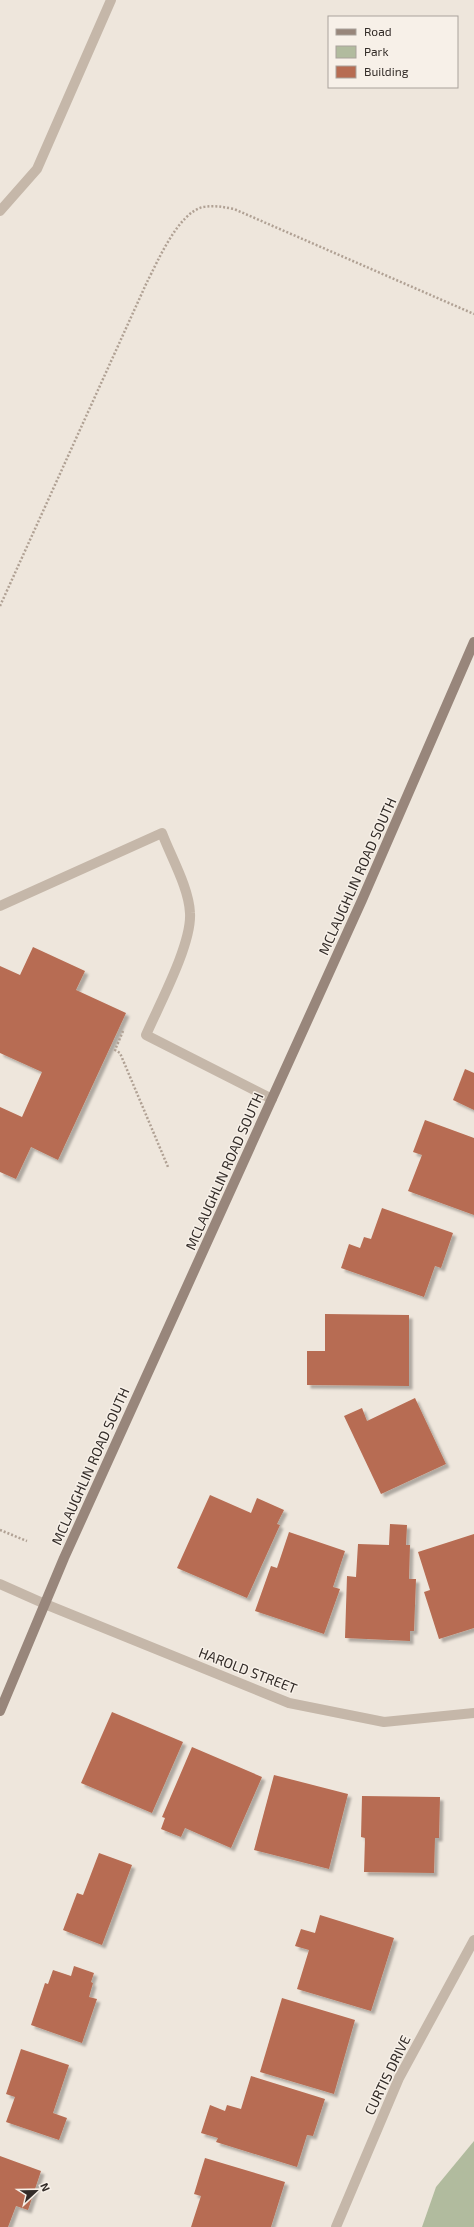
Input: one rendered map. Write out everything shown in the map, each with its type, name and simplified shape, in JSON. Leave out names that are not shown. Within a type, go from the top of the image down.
[{"type":"main road","name":"MCLAUGHLIN ROAD SOUTH","points":[[0,1711],[45,1604],[362,900],[474,642]]},
{"type":"street","points":[[0,210],[37,169],[111,0]]},
{"type":"street","points":[[0,906],[162,833],[187,895],[190,922],[187,942],[146,1035],[272,1099]]},
{"type":"street","name":"HAROLD STREET","points":[[0,1584],[45,1604],[290,1703],[384,1722],[474,1713]]},
{"type":"street","name":"CURTIS DRIVE","points":[[336,2227],[399,2078],[474,1940]]},
{"type":"path","points":[[0,606],[148,282],[173,235],[185,219],[193,212],[202,208],[217,206],[234,209],[474,314]]},
{"type":"path","points":[[125,1029],[115,1050],[120,1052],[168,1167]]},
{"type":"path","points":[[0,1530],[27,1541]]},
{"type":"green space","points":[[474,2141],[474,2227],[422,2227],[436,2187]]},
{"type":"building","points":[[33,947],[85,971],[76,990],[126,1013],[58,1160],[31,1147],[16,1179],[0,1172],[0,1107],[22,1117],[42,1072],[0,1053],[0,966],[20,975]]},
{"type":"building","points":[[465,1069],[474,1073],[474,1110],[453,1100]]},
{"type":"building","points":[[425,1120],[474,1138],[474,1215],[408,1191],[422,1155],[413,1152]]},
{"type":"building","points":[[382,1208],[453,1233],[441,1268],[435,1266],[424,1297],[341,1268],[349,1244],[360,1248],[364,1237],[371,1239]]},
{"type":"building","points":[[325,1314],[409,1315],[409,1386],[307,1385],[307,1351],[325,1351]]},
{"type":"building","points":[[415,1398],[446,1464],[381,1494],[344,1416],[362,1408],[367,1421]]},
{"type":"building","points":[[210,1495],[251,1513],[257,1498],[284,1510],[277,1524],[280,1525],[247,1598],[177,1568]]},
{"type":"building","points":[[390,1524],[407,1525],[406,1545],[410,1545],[409,1579],[416,1579],[414,1631],[410,1631],[410,1641],[345,1638],[347,1576],[356,1577],[358,1544],[389,1545]]},
{"type":"building","points":[[289,1532],[345,1551],[333,1587],[340,1589],[324,1634],[255,1611],[271,1566],[277,1568]]},
{"type":"building","points":[[474,1534],[474,1628],[439,1639],[424,1592],[430,1590],[418,1552]]},
{"type":"building","points":[[112,1712],[183,1742],[152,1813],[81,1783]]},
{"type":"building","points":[[192,1747],[262,1777],[231,1848],[185,1828],[181,1837],[161,1829],[165,1818],[162,1817]]},
{"type":"building","points":[[274,1775],[348,1794],[329,1869],[254,1850]]},
{"type":"building","points":[[362,1796],[440,1797],[439,1838],[435,1838],[434,1873],[364,1872],[365,1838],[361,1837]]},
{"type":"building","points":[[99,1853],[132,1865],[102,1945],[63,1930],[77,1893],[83,1895]]},
{"type":"building","points":[[320,1915],[394,1938],[371,2011],[297,1989],[309,1950],[295,1946],[301,1929],[315,1933]]},
{"type":"building","points":[[74,1966],[94,1973],[89,1997],[97,1999],[82,2043],[31,2025],[45,1983],[48,1984],[53,1970],[71,1976]]},
{"type":"building","points":[[282,1998],[355,2020],[334,2094],[260,2072]]},
{"type":"building","points":[[21,2049],[69,2065],[53,2113],[67,2118],[59,2140],[6,2122],[15,2097],[6,2094]]},
{"type":"building","points":[[251,2076],[325,2099],[313,2136],[307,2135],[297,2167],[216,2142],[218,2138],[201,2133],[210,2105],[225,2111],[227,2105],[241,2109]]},
{"type":"building","points":[[0,2156],[41,2171],[28,2210],[16,2206],[8,2227],[0,2227]]},
{"type":"building","points":[[205,2158],[285,2182],[271,2227],[191,2227],[201,2196],[194,2194]]}]
